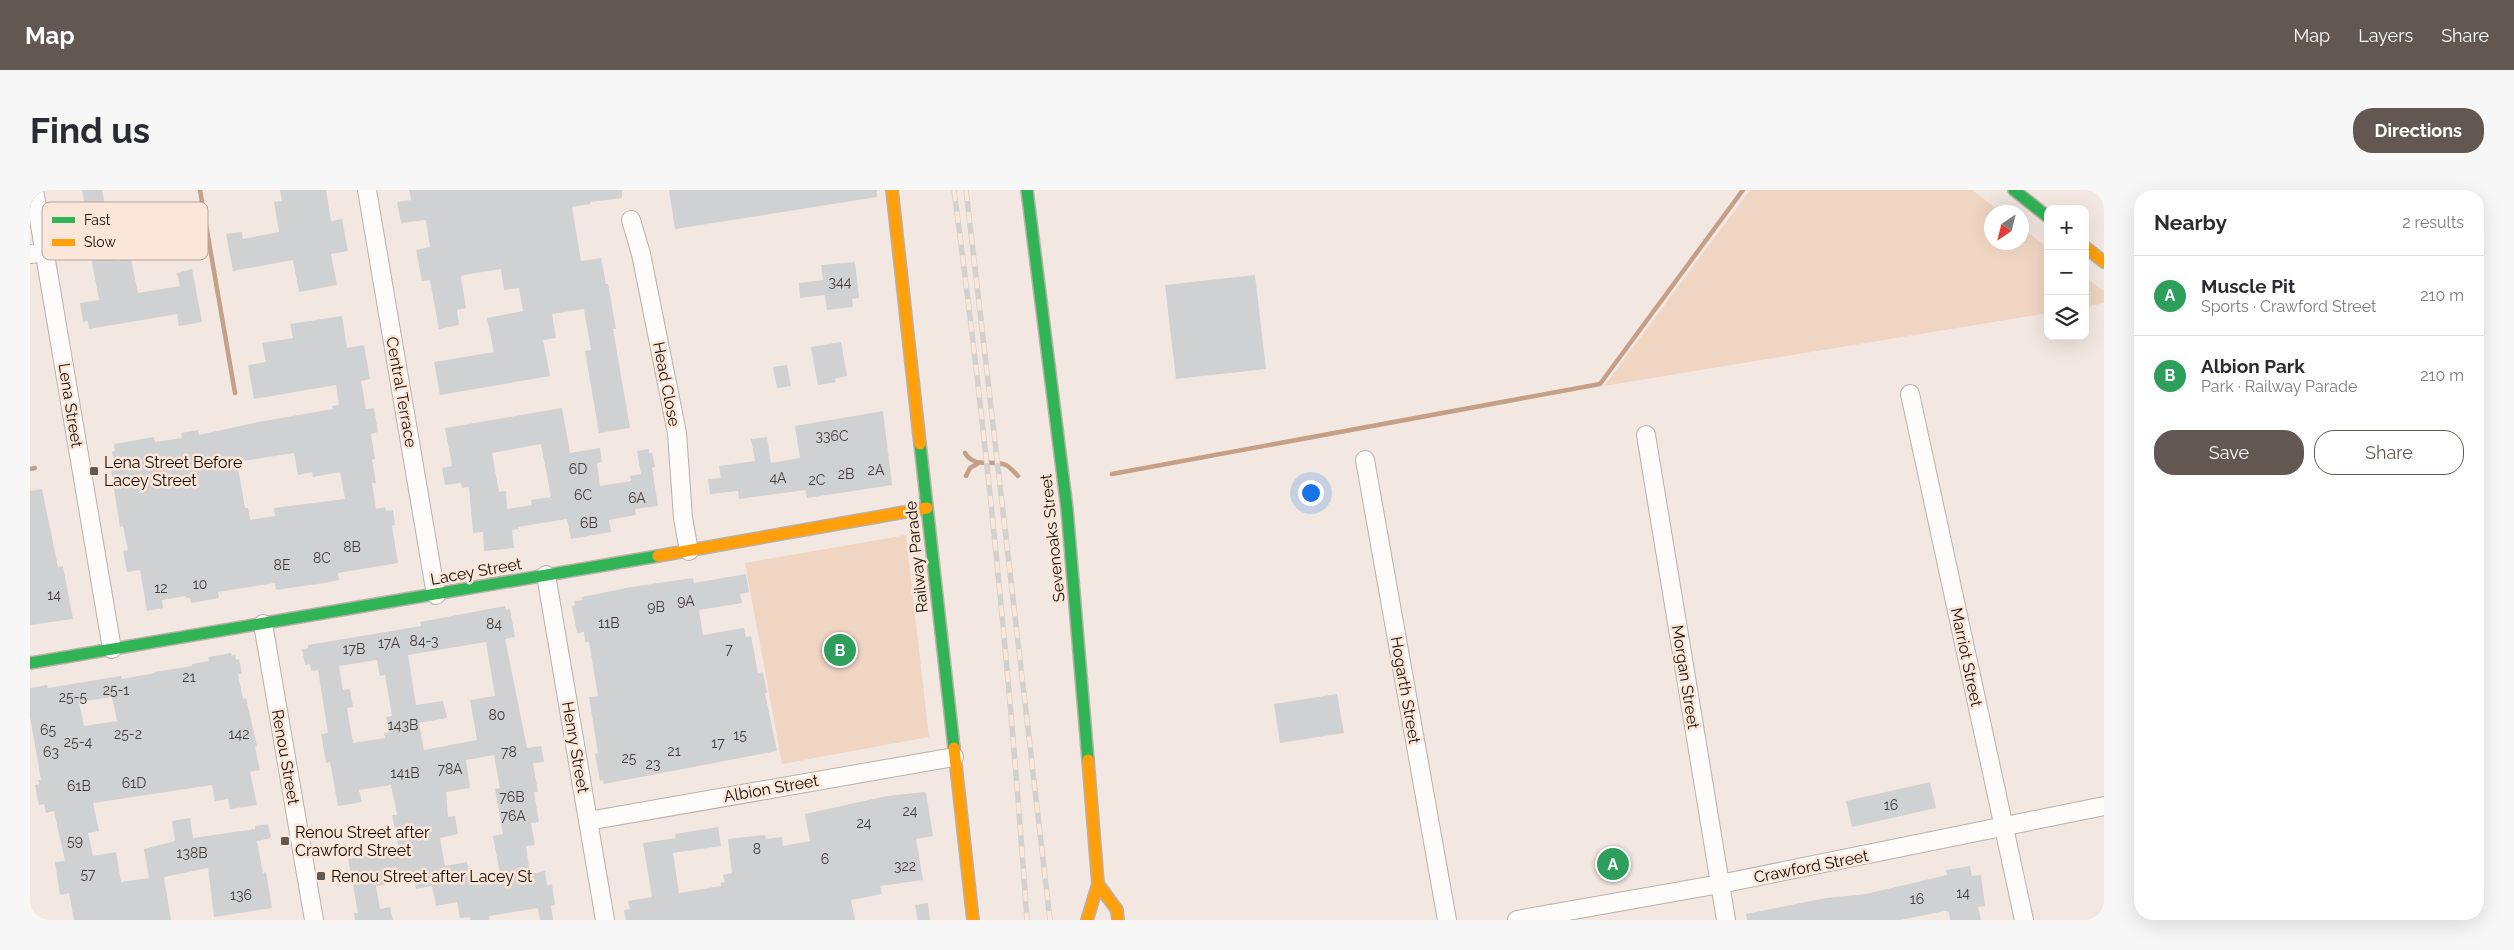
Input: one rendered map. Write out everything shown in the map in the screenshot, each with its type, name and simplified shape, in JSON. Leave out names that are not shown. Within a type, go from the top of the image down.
[{"type":"street","name":"Lena Street","points":[[34,190],[37,253],[112,649]]},
{"type":"street","name":"Central Terrace","points":[[367,190],[436,595]]},
{"type":"street","name":"Railway Parade","points":[[892,190],[954,757],[974,920]]},
{"type":"street","name":"Sevenoaks Street","points":[[1027,190],[1067,509],[1098,884],[1087,920]]},
{"type":"street","points":[[2014,190],[2044,214]]},
{"type":"street","name":"Head Close","points":[[631,220],[641,254],[676,426],[683,518],[689,551]]},
{"type":"street","points":[[2089,250],[2104,262]]},
{"type":"street","name":"Marriot Street","points":[[1910,394],[2024,920]]},
{"type":"street","name":"Morgan Street","points":[[1646,435],[1726,920]]},
{"type":"street","name":"Hogarth Street","points":[[1365,460],[1447,920]]},
{"type":"street","name":"Lacey Street","points":[[30,663],[436,595],[927,508]]},
{"type":"street","name":"Henry Street","points":[[546,575],[605,920]]},
{"type":"street","name":"Renou Street","points":[[263,624],[314,920]]},
{"type":"street","name":"Albion Street","points":[[588,821],[954,757]]},
{"type":"street","name":"Crawford Street","points":[[1517,920],[1720,884],[2104,806]]},
{"type":"street","points":[[1098,884],[1117,910],[1118,920]]},
{"type":"shaded area","points":[[1750,190],[1972,190],[1992,205],[1984,205],[1984,250],[2029,250],[2029,233],[2044,245],[2044,314],[1604,386]]},
{"type":"shaded area","points":[[2089,280],[2104,291],[2104,303],[2089,306]]},
{"type":"shaded area","points":[[906,535],[929,737],[782,764],[745,563]]},
{"type":"building","points":[[82,190],[102,190],[104,202],[84,202]]},
{"type":"building","points":[[280,190],[326,190],[331,221],[342,219],[348,251],[331,254],[337,285],[299,292],[293,260],[233,271],[226,234],[242,232],[243,239],[279,232],[274,202],[282,201]]},
{"type":"building","points":[[409,190],[622,190],[622,198],[590,202],[590,204],[572,207],[581,261],[601,258],[606,284],[608,284],[616,329],[613,329],[630,428],[599,433],[585,351],[591,350],[584,309],[552,314],[556,338],[543,340],[550,376],[440,395],[434,362],[494,352],[487,318],[523,311],[519,288],[504,290],[501,269],[464,275],[461,277],[466,308],[457,310],[459,325],[439,329],[430,280],[422,281],[416,250],[430,247],[426,220],[401,223],[397,202],[411,200]]},
{"type":"building","points":[[669,190],[877,190],[877,197],[675,229]]},
{"type":"building","points":[[92,260],[131,260],[138,293],[180,286],[177,273],[192,269],[202,322],[179,326],[177,314],[89,329],[88,321],[83,322],[80,303],[99,300]]},
{"type":"building","points":[[855,262],[859,298],[852,299],[853,307],[827,310],[825,295],[800,298],[799,283],[823,280],[821,265]]},
{"type":"building","points":[[1255,275],[1266,369],[1176,379],[1165,285]]},
{"type":"building","points":[[342,316],[347,348],[364,345],[370,379],[361,381],[366,409],[374,408],[378,432],[371,434],[375,459],[372,460],[376,483],[372,483],[376,509],[385,507],[386,511],[393,510],[395,525],[392,526],[398,563],[338,573],[339,580],[324,583],[276,590],[275,583],[218,592],[219,598],[191,603],[190,598],[186,598],[186,596],[162,600],[163,608],[147,611],[140,570],[127,572],[123,551],[128,550],[123,526],[120,527],[110,464],[114,464],[112,452],[115,451],[114,444],[154,437],[155,442],[182,438],[181,433],[198,430],[199,435],[258,422],[333,409],[332,406],[339,405],[336,385],[254,399],[248,365],[266,362],[262,343],[293,338],[290,324]],"holes":[[[294,453],[298,475],[312,472],[313,477],[340,472],[345,499],[274,508],[275,516],[250,520],[248,508],[245,508],[237,462]]]},
{"type":"building","points":[[841,342],[847,376],[835,379],[836,382],[818,385],[811,347]]},
{"type":"building","points":[[787,365],[791,386],[777,388],[773,367]]},
{"type":"building","points":[[562,408],[570,453],[600,448],[602,462],[597,463],[600,486],[631,481],[630,476],[641,474],[637,451],[649,449],[649,453],[652,453],[655,467],[652,468],[658,506],[635,509],[636,515],[609,520],[611,532],[571,539],[567,519],[518,527],[519,529],[512,530],[514,548],[484,551],[483,532],[473,533],[469,487],[462,488],[461,483],[445,485],[442,468],[452,466],[445,428]],"holes":[[[541,444],[551,497],[531,500],[532,505],[507,509],[506,491],[499,492],[492,453]]]},
{"type":"building","points":[[883,411],[892,485],[807,498],[805,490],[739,499],[738,491],[710,494],[708,479],[721,478],[719,466],[755,461],[751,439],[767,437],[771,463],[800,458],[795,426]]},
{"type":"building","points":[[42,489],[58,567],[63,566],[73,619],[30,625],[30,491]]},
{"type":"building","points":[[746,574],[749,592],[740,594],[742,603],[699,610],[703,635],[744,628],[746,637],[751,636],[758,673],[763,672],[767,693],[765,693],[777,751],[604,784],[603,780],[600,781],[595,754],[598,753],[589,697],[598,696],[589,642],[585,642],[584,632],[577,633],[572,606],[575,605],[574,601],[582,600],[582,597],[631,587],[693,578],[694,583]]},
{"type":"building","points":[[505,606],[506,610],[510,609],[515,637],[505,639],[527,748],[541,746],[544,762],[533,763],[538,792],[534,792],[539,822],[531,823],[535,845],[526,846],[530,874],[545,871],[547,885],[552,884],[555,905],[551,906],[553,920],[540,920],[538,908],[489,916],[490,920],[470,920],[470,917],[460,918],[457,902],[436,906],[432,886],[416,889],[414,880],[376,886],[380,909],[390,907],[393,920],[355,920],[354,913],[358,913],[348,859],[399,850],[392,815],[397,815],[391,785],[359,790],[362,802],[338,806],[330,762],[326,763],[321,734],[328,733],[318,670],[311,671],[310,664],[305,665],[302,649],[308,648],[308,645],[421,626],[420,622]],"holes":[[[486,642],[495,696],[470,700],[477,740],[424,750],[419,723],[447,718],[443,701],[416,705],[408,655]],[[377,660],[380,676],[385,675],[392,716],[386,717],[389,732],[384,733],[385,738],[353,743],[347,708],[353,707],[350,689],[343,690],[339,666]],[[494,755],[500,788],[495,789],[503,834],[493,836],[501,880],[471,885],[467,862],[445,866],[440,838],[458,834],[455,816],[448,817],[446,792],[470,788],[466,760]]]},
{"type":"building","points":[[231,653],[232,656],[235,655],[236,660],[239,659],[242,674],[238,674],[243,699],[246,698],[257,746],[255,747],[260,770],[250,772],[257,805],[230,809],[228,799],[215,801],[212,785],[93,803],[99,831],[88,833],[93,856],[116,852],[121,882],[149,878],[144,849],[175,841],[172,821],[190,818],[193,838],[255,829],[255,826],[268,824],[271,838],[257,841],[263,873],[266,872],[272,908],[214,917],[208,868],[164,877],[171,920],[74,920],[69,893],[60,895],[55,862],[65,861],[54,811],[46,813],[44,804],[39,805],[35,785],[39,784],[38,780],[41,780],[30,717],[30,688],[47,685],[48,688],[121,676],[122,679],[192,666],[192,664],[209,661],[208,657]],"holes":[[[112,697],[117,721],[84,726],[79,702]]]},
{"type":"building","points":[[1337,694],[1344,733],[1280,743],[1274,704]]},
{"type":"building","points":[[1930,782],[1936,808],[1852,827],[1846,801]]},
{"type":"building","points":[[926,793],[933,836],[916,839],[923,880],[880,886],[882,894],[851,900],[855,920],[626,920],[624,910],[630,909],[628,901],[652,897],[643,843],[676,838],[675,834],[718,827],[721,846],[673,853],[679,893],[721,886],[721,883],[725,882],[723,875],[732,873],[728,839],[765,835],[766,839],[782,837],[783,846],[810,841],[805,814],[887,796]]},
{"type":"building","points":[[1970,866],[1972,876],[1981,875],[1985,906],[1978,907],[1981,920],[1950,920],[1949,912],[1945,911],[1900,920],[1747,920],[1746,914],[1826,898],[1866,894],[1947,875],[1946,870]]},
{"type":"building","points":[[928,903],[930,920],[918,920],[915,905]]},
{"type":"waterway","points":[[200,190],[202,202]]},
{"type":"waterway","points":[[1112,474],[1600,384],[1743,190]]},
{"type":"waterway","points":[[208,236],[235,393]]},
{"type":"waterway","points":[[965,453],[973,461],[1006,465],[1018,476]]},
{"type":"waterway","points":[[966,476],[970,468],[977,464]]},
{"type":"waterway","points":[[30,469],[35,468]]},
{"type":"railway","points":[[954,190],[977,372],[996,554],[1027,920]]},
{"type":"railway","points":[[966,190],[1050,920]]},
{"type":"traffic: fast","points":[[1027,190],[1067,509],[1088,760]]},
{"type":"traffic: fast","points":[[2014,190],[2044,214]]},
{"type":"traffic: fast","points":[[920,444],[954,748]]},
{"type":"traffic: fast","points":[[30,663],[658,556]]},
{"type":"traffic: slow","points":[[892,190],[920,444]]},
{"type":"traffic: slow","points":[[2089,250],[2104,262]]},
{"type":"traffic: slow","points":[[658,556],[927,508]]},
{"type":"traffic: slow","points":[[954,748],[973,920]]},
{"type":"traffic: slow","points":[[1087,920],[1098,884],[1088,760]]},
{"type":"traffic: slow","points":[[1098,884],[1117,910],[1118,920]]},
{"type":"place","name":"Lena Street Before Lacey Street","points":[[94,471]]},
{"type":"place","name":"Albion Park","points":[[840,650]]},
{"type":"place","name":"Renou Street after Crawford Street","points":[[285,841]]},
{"type":"place","name":"Muscle Pit","points":[[1613,864]]},
{"type":"place","name":"Renou Street after Lacey St","points":[[321,876]]}]
